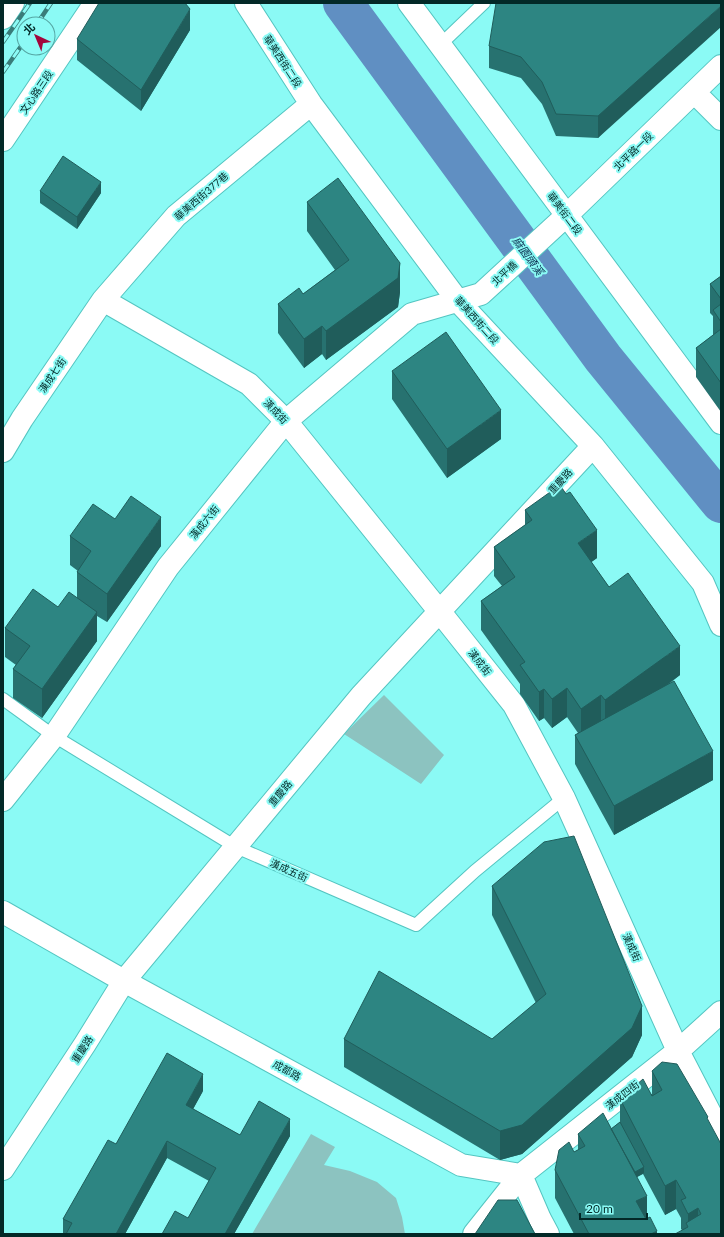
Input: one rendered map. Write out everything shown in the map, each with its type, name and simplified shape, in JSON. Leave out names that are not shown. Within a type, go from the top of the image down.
[{"type":"street","points":[[3,18],[13,3]]},
{"type":"street","name":"文心路三段","points":[[3,140],[95,3]]},
{"type":"street","name":"華美西街二段","points":[[246,3],[311,104],[458,301],[592,446],[703,583],[721,625]]},
{"type":"street","name":"華美街二段","points":[[409,3],[441,44],[721,423]]},
{"type":"street","name":"北平路一段","points":[[544,235],[721,66]]},
{"type":"street","points":[[694,92],[721,119]]},
{"type":"street","name":"華美西街377巷","points":[[103,300],[176,216],[311,104]]},
{"type":"street","name":"北平橋","points":[[458,301],[481,294],[544,235]]},
{"type":"street","name":"漢成街","points":[[103,300],[248,384],[286,421],[514,705],[564,798],[678,1051],[721,1134]]},
{"type":"street","name":"漢成七街","points":[[3,451],[22,419],[103,300]]},
{"type":"street","name":"漢成六街","points":[[3,800],[54,736],[168,567],[286,421],[412,314],[458,301]]},
{"type":"street","name":"重慶路","points":[[4,1166],[85,1044],[124,980],[362,696],[592,446]]},
{"type":"street","name":"成都路","points":[[3,912],[461,1165],[521,1174]]},
{"type":"street","name":"漢成四街","points":[[474,1234],[521,1174],[678,1051],[721,1012]]},
{"type":"street","points":[[521,1174],[548,1234]]},
{"type":"lane","points":[[441,44],[484,3]]},
{"type":"lane","name":"漢成五街","points":[[3,699],[54,736],[236,847],[416,925],[475,871],[564,798]]},
{"type":"shaded area","points":[[384,695],[444,755],[421,784],[344,734]]},
{"type":"shaded area","points":[[311,1134],[335,1147],[324,1165],[350,1171],[377,1182],[396,1198],[402,1217],[405,1234],[252,1234]]},
{"type":"building","points":[[99,3],[185,3],[190,9],[141,90],[77,39]]},
{"type":"building","points":[[496,3],[721,3],[721,6],[598,116],[556,114],[542,82],[521,57],[489,46]]},
{"type":"building","points":[[63,156],[101,182],[77,217],[40,191]]},
{"type":"building","points":[[338,178],[400,263],[398,278],[326,331],[322,326],[304,339],[278,304],[299,288],[303,294],[349,260],[307,202]]},
{"type":"building","points":[[721,276],[721,299],[710,284]]},
{"type":"building","points":[[721,304],[721,322],[713,310]]},
{"type":"building","points":[[721,329],[721,383],[696,348]]},
{"type":"building","points":[[446,332],[501,410],[447,449],[392,371]]},
{"type":"building","points":[[560,485],[566,494],[570,492],[597,530],[578,543],[609,587],[628,573],[680,646],[605,700],[601,695],[581,709],[567,688],[552,699],[544,689],[539,692],[520,665],[525,662],[481,601],[515,577],[494,547],[532,520],[525,510]]},
{"type":"building","points":[[131,496],[161,517],[107,594],[77,572],[91,551],[70,536],[93,504],[115,519]]},
{"type":"building","points":[[33,589],[58,607],[69,592],[97,612],[42,689],[13,669],[30,646],[5,628]]},
{"type":"building","points":[[674,681],[713,751],[614,806],[575,735]]},
{"type":"building","points":[[574,836],[642,1006],[632,1028],[522,1125],[500,1131],[344,1039],[379,971],[492,1039],[546,994],[492,886],[544,842]]},
{"type":"building","points":[[167,1053],[203,1074],[186,1105],[240,1135],[259,1101],[290,1119],[225,1234],[162,1234],[175,1211],[188,1218],[216,1168],[167,1141],[116,1234],[66,1234],[72,1223],[63,1219],[108,1140],[116,1144]]},
{"type":"building","points":[[662,1062],[677,1064],[708,1117],[707,1118],[721,1144],[721,1234],[675,1234],[688,1227],[686,1223],[701,1214],[698,1208],[688,1214],[681,1200],[686,1198],[676,1180],[665,1186],[620,1099],[643,1079],[652,1096],[662,1090],[652,1071]]},
{"type":"building","points":[[603,1113],[647,1196],[636,1201],[646,1219],[650,1217],[657,1231],[651,1234],[589,1234],[555,1170],[559,1150],[569,1142],[574,1152],[585,1146],[578,1134]]},
{"type":"building","points":[[620,1122],[644,1167],[635,1172],[611,1129]]},
{"type":"building","points":[[498,1200],[517,1200],[535,1234],[475,1234]]},
{"type":"waterway","name":"麻園頭溪","points":[[343,3],[603,358],[721,503]]},
{"type":"railway","points":[[3,42],[30,3]]},
{"type":"railway","points":[[42,16],[51,3]]},
{"type":"railway","points":[[3,72],[16,53]]}]
